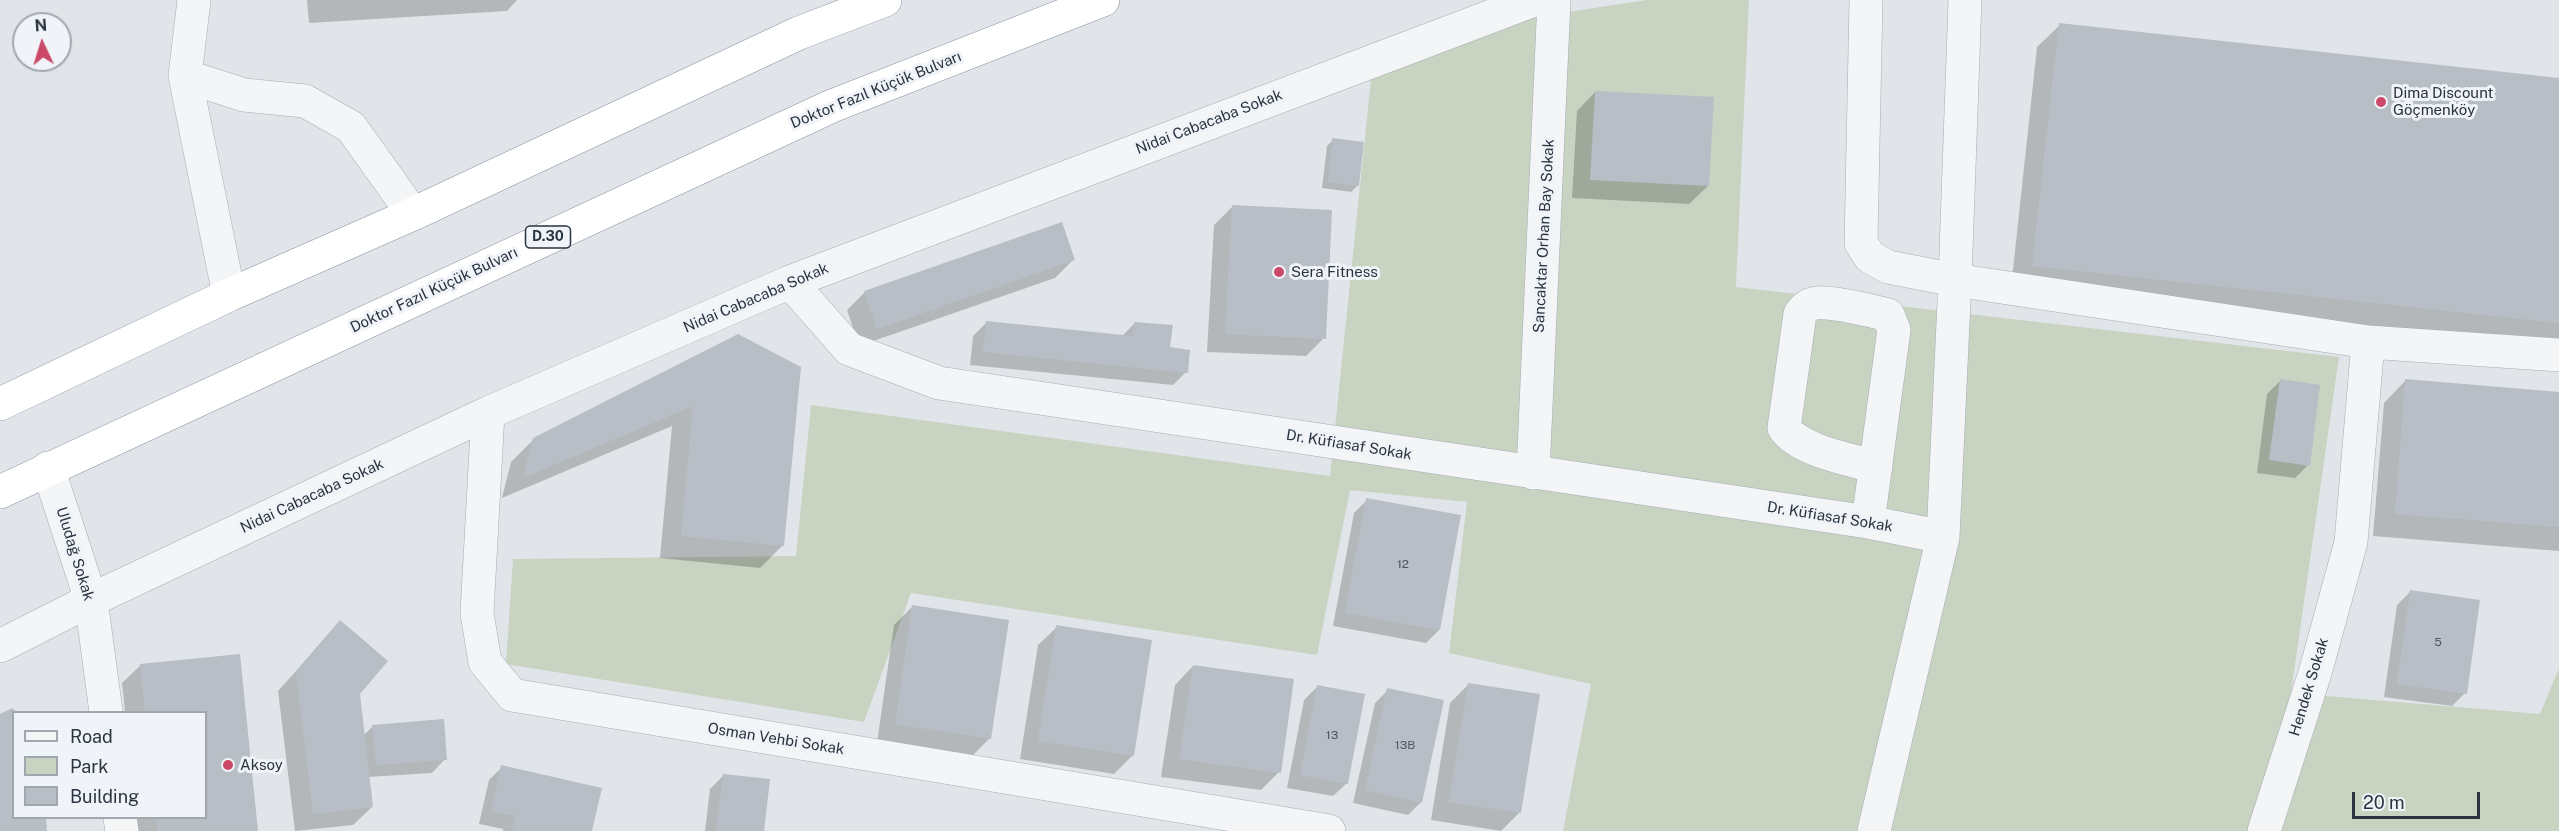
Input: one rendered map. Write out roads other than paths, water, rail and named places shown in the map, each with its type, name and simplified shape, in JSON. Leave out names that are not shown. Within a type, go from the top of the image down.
[{"type":"highway","points":[[0,404],[229,295],[413,214],[799,33],[885,0]]},
{"type":"highway","name":"Doktor Fazıl Küçük Bulvarı","points":[[0,492],[832,106],[1103,0]]},
{"type":"street","points":[[194,0],[185,76],[229,295]]},
{"type":"street","name":"Nidai Cabacaba Sokak","points":[[0,646],[91,600],[488,413],[790,282],[1534,0]]},
{"type":"street","name":"Sancaktar Orhan Bay Sokak","points":[[1533,472],[1554,0]]},
{"type":"street","points":[[1866,0],[1861,243],[1870,257],[1888,267],[1955,280],[2368,342],[2559,355]]},
{"type":"street","points":[[1874,831],[1943,537],[1965,0]]},
{"type":"street","points":[[185,76],[244,95],[305,101],[351,126],[413,214]]},
{"type":"street","name":"Dr. Küfiasaf Sokak","points":[[790,282],[849,349],[939,383],[1868,522],[1943,537]]},
{"type":"street","points":[[1868,522],[1876,467],[1894,330],[1888,315],[1870,310],[1815,303],[1804,307],[1800,314],[1784,428],[1791,438],[1803,444],[1876,467]]},
{"type":"street","name":"Hendek Sokak","points":[[2264,831],[2315,674],[2351,542],[2368,342]]},
{"type":"street","name":"Osman Vehbi Sokak","points":[[488,413],[477,613],[485,662],[512,695],[1247,824],[1329,831]]},
{"type":"street","name":"Uludağ Sokak","points":[[48,468],[91,600],[106,711]]},
{"type":"place","name":"Dima Discount Göçmenköy","points":[[2381,102]]},
{"type":"place","name":"Sera Fitness","points":[[1279,272]]},
{"type":"place","name":"Aksoy","points":[[228,765]]}]
